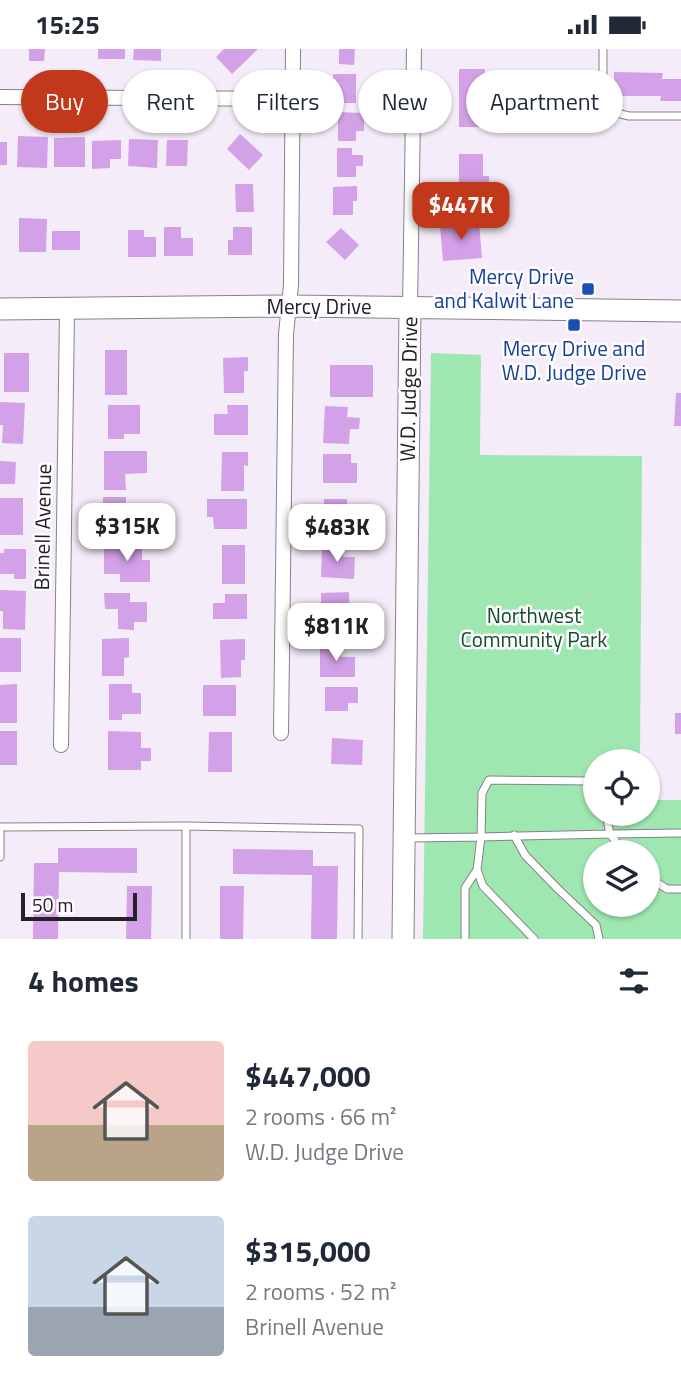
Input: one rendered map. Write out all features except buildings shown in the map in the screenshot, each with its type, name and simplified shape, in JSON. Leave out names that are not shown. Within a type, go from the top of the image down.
[{"type":"street","points":[[293,49],[293,70]]},
{"type":"street","name":"W.D. Judge Drive","points":[[403,939],[414,49]]},
{"type":"street","points":[[0,97],[232,99]]},
{"type":"street","points":[[281,733],[286,334],[292,285],[292,133]]},
{"type":"street","name":"Mercy Drive","points":[[0,309],[289,306],[681,311]]},
{"type":"street","name":"Brinell Avenue","points":[[61,745],[67,310]]},
{"type":"lane","points":[[603,49],[603,93],[608,111],[629,116],[681,116]]},
{"type":"lane","points":[[465,939],[465,888],[477,870],[482,793],[489,780],[583,781]]},
{"type":"lane","points":[[186,826],[186,939]]},
{"type":"lane","points":[[608,826],[615,840]]},
{"type":"lane","points":[[0,857],[0,827],[359,829],[358,939]]},
{"type":"lane","points":[[404,838],[681,833]]},
{"type":"lane","points":[[514,835],[525,855],[596,925],[599,939]]},
{"type":"lane","points":[[477,870],[483,886],[534,939]]},
{"type":"lane","points":[[660,885],[667,889],[681,889]]},
{"type":"green space","name":"Northwest Community Park","points":[[431,353],[481,355],[480,455],[642,456],[640,749],[583,749],[583,826],[660,826],[660,800],[681,800],[681,939],[423,939]]},
{"type":"place","name":"Mercy Drive and Kalwit Lane","points":[[588,289]]},
{"type":"place","name":"Mercy Drive and W.D. Judge Drive","points":[[574,325]]}]
